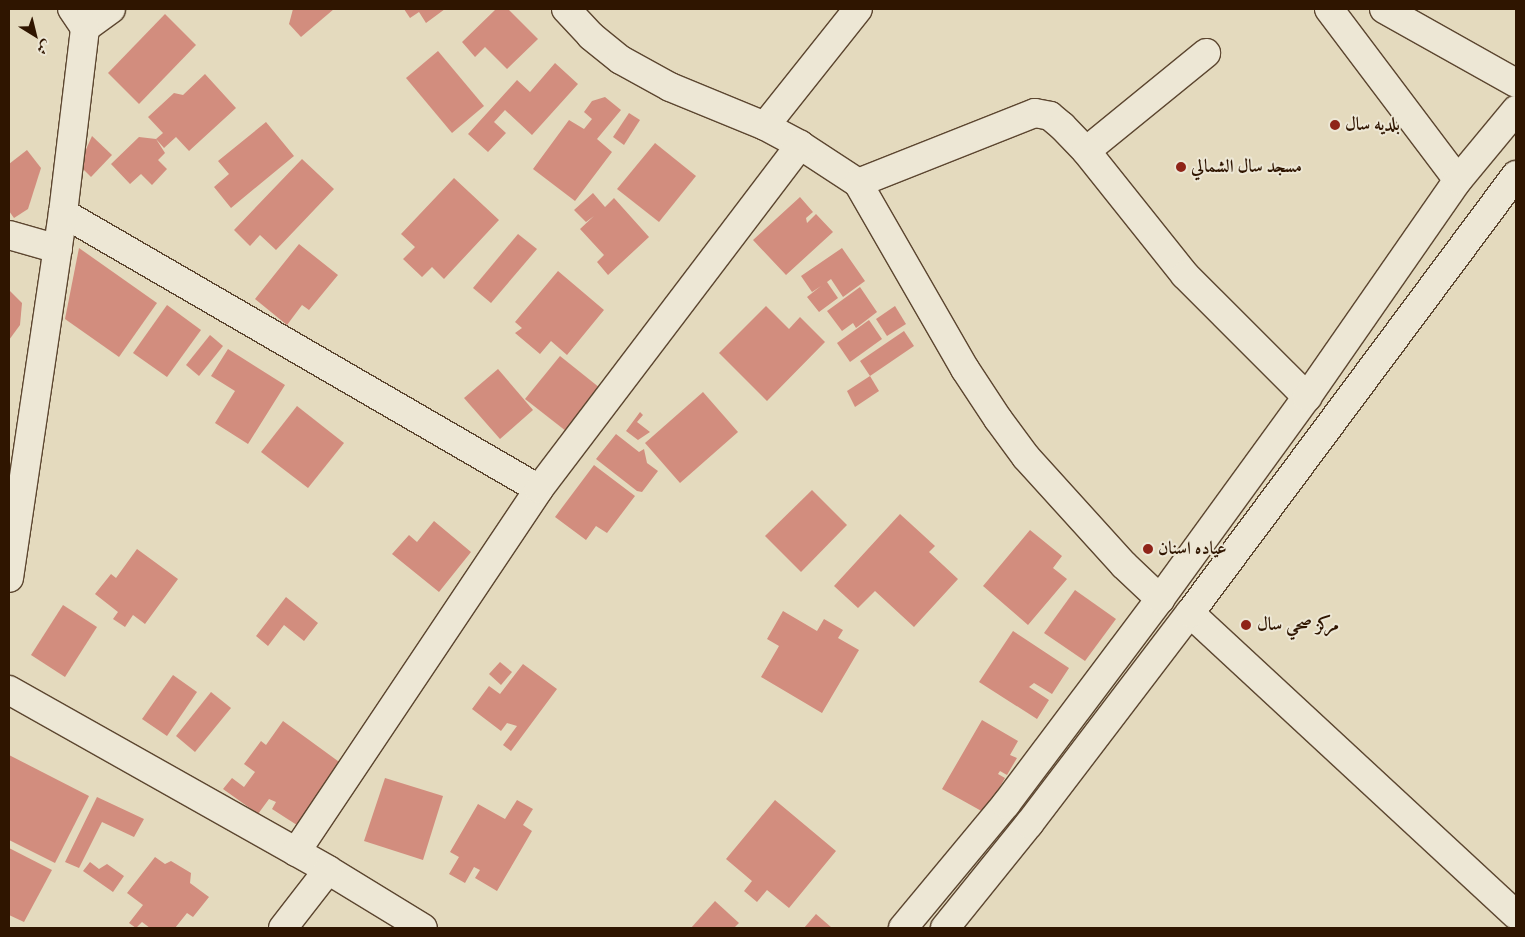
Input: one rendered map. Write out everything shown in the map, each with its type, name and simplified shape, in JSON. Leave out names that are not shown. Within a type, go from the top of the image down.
[{"type":"street","points":[[9,578],[63,213],[78,18],[111,9]]},
{"type":"street","points":[[566,9],[590,36],[621,60],[670,87],[764,126],[800,145],[858,183],[965,369],[998,419],[1032,464],[1124,564],[1160,599]]},
{"type":"street","points":[[764,126],[858,9]]},
{"type":"street","points":[[1384,9],[1516,83]]},
{"type":"street","points":[[1335,12],[1458,180]]},
{"type":"street","points":[[1086,151],[1206,53]]},
{"type":"street","points":[[903,928],[1006,804],[1160,599],[1307,397],[1458,180],[1516,110]]},
{"type":"street","points":[[858,183],[1035,113],[1050,116],[1086,151],[1184,275],[1307,397]]},
{"type":"street","points":[[296,852],[539,489],[800,145]]},
{"type":"street","points":[[945,928],[1029,824],[1190,613],[1516,174]]},
{"type":"street","points":[[63,213],[539,489]]},
{"type":"street","points":[[9,235],[58,249]]},
{"type":"street","points":[[1388,281],[1418,307]]},
{"type":"street","points":[[1190,613],[1516,915]]},
{"type":"street","points":[[9,690],[328,870],[423,928]]},
{"type":"street","points":[[283,928],[328,870]]},
{"type":"building","points":[[293,9],[334,9],[301,37],[289,24]]},
{"type":"building","points":[[404,9],[445,9],[426,23],[419,12],[410,18]]},
{"type":"building","points":[[496,9],[508,9],[538,39],[507,69],[485,47],[475,57],[462,42]]},
{"type":"building","points":[[165,14],[196,45],[139,104],[108,73]]},
{"type":"building","points":[[438,51],[484,106],[452,133],[406,78]]},
{"type":"building","points":[[555,63],[578,84],[532,135],[505,110],[494,122],[506,133],[488,152],[468,134],[517,80],[530,92]]},
{"type":"building","points":[[205,74],[236,108],[189,151],[176,137],[164,148],[156,139],[163,133],[148,117],[174,93],[183,95]]},
{"type":"building","points":[[605,97],[621,110],[597,139],[612,152],[575,201],[533,169],[569,120],[584,129],[592,119],[584,112],[592,101]]},
{"type":"building","points":[[629,113],[640,120],[624,145],[613,137]]},
{"type":"building","points":[[266,122],[294,156],[231,208],[214,187],[229,174],[218,161]]},
{"type":"building","points":[[92,136],[112,155],[91,177],[79,165]]},
{"type":"building","points":[[139,137],[156,139],[165,153],[158,160],[167,169],[152,185],[141,174],[130,184],[111,164]]},
{"type":"building","points":[[655,143],[696,176],[659,222],[617,189]]},
{"type":"building","points":[[27,150],[41,168],[28,209],[14,218],[9,211],[9,164]]},
{"type":"building","points":[[302,159],[334,189],[276,250],[260,235],[250,246],[234,230]]},
{"type":"building","points":[[454,178],[499,220],[444,279],[432,267],[422,277],[403,259],[415,247],[401,234]]},
{"type":"building","points":[[593,193],[605,207],[614,198],[649,237],[608,275],[597,262],[604,255],[580,229],[594,216],[586,222],[574,210]]},
{"type":"building","points":[[800,197],[813,212],[806,218],[807,223],[816,214],[833,232],[786,275],[753,240]]},
{"type":"building","points":[[518,234],[537,249],[491,303],[473,288]]},
{"type":"building","points":[[299,244],[338,275],[309,310],[302,305],[287,325],[255,299]]},
{"type":"building","points":[[79,248],[157,303],[119,357],[65,319]]},
{"type":"building","points":[[842,248],[865,281],[843,297],[831,279],[827,282],[838,298],[819,312],[807,297],[821,286],[812,292],[801,276]]},
{"type":"building","points":[[558,271],[604,310],[567,355],[551,341],[540,354],[515,333],[522,328],[515,322]]},
{"type":"building","points":[[860,287],[877,312],[856,328],[853,323],[842,331],[827,311]]},
{"type":"building","points":[[9,290],[22,303],[20,325],[9,340]]},
{"type":"building","points":[[167,305],[201,330],[167,377],[133,353]]},
{"type":"building","points":[[766,306],[789,329],[800,317],[825,342],[767,401],[719,353]]},
{"type":"building","points":[[895,306],[906,324],[887,336],[876,319]]},
{"type":"building","points":[[869,320],[882,339],[850,362],[837,343]]},
{"type":"building","points":[[904,331],[914,346],[870,376],[860,361]]},
{"type":"building","points":[[210,335],[223,346],[199,376],[186,365]]},
{"type":"building","points":[[228,349],[285,385],[248,444],[215,423],[235,391],[211,376]]},
{"type":"building","points":[[560,356],[605,392],[571,435],[525,399]]},
{"type":"building","points":[[498,369],[533,410],[500,439],[464,398]]},
{"type":"building","points":[[870,376],[879,391],[855,407],[847,391]]},
{"type":"building","points":[[703,392],[738,432],[680,483],[645,443]]},
{"type":"building","points":[[297,406],[344,443],[308,488],[261,452]]},
{"type":"building","points":[[640,412],[643,415],[637,422],[650,432],[638,440],[626,431]]},
{"type":"building","points":[[616,434],[639,452],[644,449],[647,463],[658,471],[642,492],[637,491],[596,459]]},
{"type":"building","points":[[594,465],[635,496],[607,533],[596,526],[586,540],[555,517]]},
{"type":"building","points":[[812,490],[847,525],[801,572],[765,536]]},
{"type":"building","points":[[900,514],[935,546],[929,552],[958,579],[914,627],[875,591],[858,608],[834,586]]},
{"type":"building","points":[[434,521],[471,552],[439,592],[392,554],[409,535],[417,542]]},
{"type":"building","points":[[1030,530],[1062,556],[1053,568],[1067,579],[1028,625],[983,586]]},
{"type":"building","points":[[137,549],[178,579],[145,624],[133,615],[125,627],[113,619],[118,612],[95,594],[111,574],[116,578]]},
{"type":"building","points":[[1075,590],[1116,619],[1085,661],[1044,633]]},
{"type":"building","points":[[286,597],[318,623],[304,641],[284,625],[268,646],[256,636]]},
{"type":"building","points":[[63,605],[97,627],[65,677],[31,655]]},
{"type":"building","points":[[783,611],[817,631],[824,619],[843,630],[838,638],[859,650],[822,713],[761,677],[779,646],[767,639]]},
{"type":"building","points":[[1013,631],[1069,668],[1052,694],[1034,683],[1029,687],[1049,700],[1037,719],[979,682]]},
{"type":"building","points":[[500,662],[512,672],[501,685],[489,674]]},
{"type":"building","points":[[523,664],[557,689],[511,751],[503,745],[517,726],[507,723],[501,731],[472,709],[489,686],[500,694]]},
{"type":"building","points":[[173,675],[197,692],[167,736],[142,719]]},
{"type":"building","points":[[211,692],[231,708],[195,752],[176,736]]},
{"type":"building","points":[[982,720],[1018,741],[1010,755],[1017,758],[1007,775],[1000,771],[998,774],[1005,778],[985,813],[942,789]]},
{"type":"building","points":[[283,721],[342,764],[300,827],[272,809],[276,802],[269,799],[258,814],[223,789],[232,778],[244,787],[255,772],[244,764],[261,741],[266,745]]},
{"type":"building","points":[[9,755],[89,796],[55,863],[9,840]]},
{"type":"building","points":[[385,778],[443,796],[423,860],[364,841]]},
{"type":"building","points":[[97,797],[144,819],[134,837],[102,822],[79,868],[65,862]]},
{"type":"building","points":[[517,800],[533,809],[523,825],[532,831],[497,891],[475,878],[480,870],[474,867],[465,883],[449,874],[459,857],[450,852],[478,804],[505,819]]},
{"type":"building","points":[[775,800],[836,851],[789,908],[767,890],[757,902],[744,891],[752,881],[726,859]]},
{"type":"building","points":[[9,848],[52,870],[24,922],[9,915]]},
{"type":"building","points":[[155,857],[165,864],[171,861],[191,873],[190,883],[209,897],[193,917],[187,913],[175,928],[150,928],[142,922],[136,928],[129,923],[143,905],[127,893]]},
{"type":"building","points":[[90,862],[99,869],[107,864],[124,876],[113,892],[83,871]]},
{"type":"building","points":[[715,901],[739,923],[734,928],[691,928]]},
{"type":"building","points":[[816,914],[832,928],[804,928]]},
{"type":"place","name":"بلديه سال","points":[[1335,125]]},
{"type":"place","name":"مسجد سال الشمالي","points":[[1181,167]]},
{"type":"place","name":"عياده اسنان","points":[[1148,549]]},
{"type":"place","name":"مركز صحي سال","points":[[1246,625]]}]
